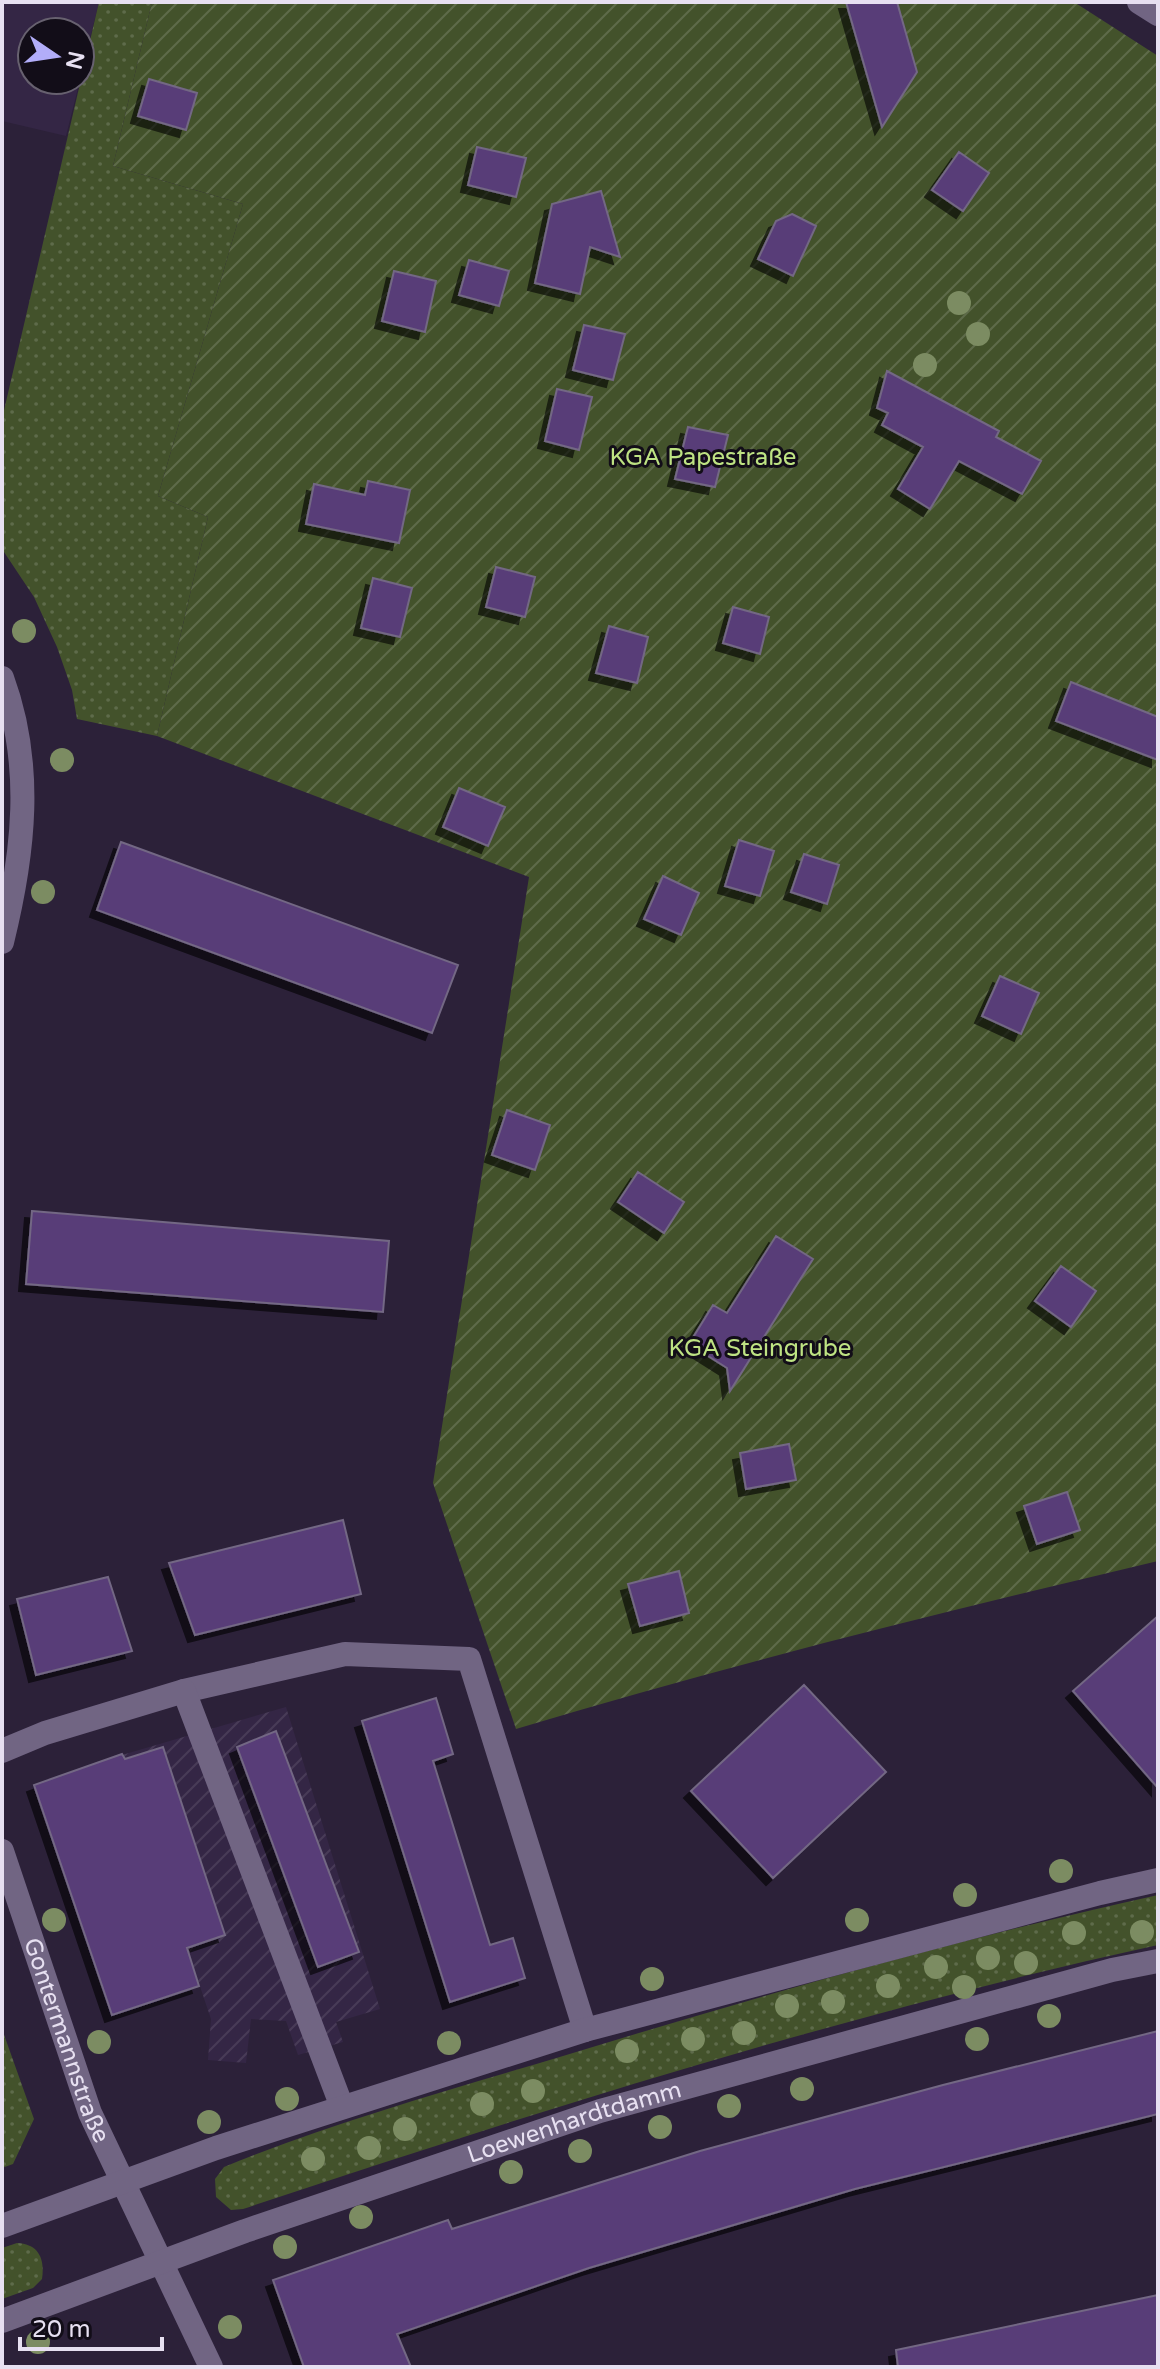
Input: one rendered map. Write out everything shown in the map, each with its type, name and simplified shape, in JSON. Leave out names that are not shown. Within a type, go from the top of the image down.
[{"type":"street","points":[[1139,2],[1158,14]]},
{"type":"street","points":[[2,678],[18,730],[23,777],[23,824],[2,942]]},
{"type":"street","points":[[2,1751],[45,1733],[184,1691],[345,1654],[469,1659],[585,2030]]},
{"type":"street","points":[[184,1691],[342,2107]]},
{"type":"street","name":"Gontermannstraße","points":[[2,1851],[90,2113],[211,2367]]},
{"type":"street","points":[[2,2226],[216,2148],[585,2030],[1158,1880]]},
{"type":"street","name":"Loewenhardtdamm","points":[[2,2321],[245,2231],[600,2111],[1097,1974],[1158,1961]]},
{"type":"shaded area","points":[[2,2],[99,2],[96,16],[16,16],[16,96],[76,96],[66,136],[2,121]]},
{"type":"shaded area","points":[[286,1707],[380,2009],[336,2022],[343,2042],[298,2055],[286,2021],[251,2019],[246,2063],[208,2060],[211,2019],[122,1755]]},
{"type":"green space","points":[[99,2],[152,2],[113,166],[243,204],[158,496],[208,517],[157,736],[77,719],[72,690],[57,647],[34,597],[2,549],[2,419],[77,96],[96,96],[96,16]]},
{"type":"green space","name":"KGA Papestraße","points":[[152,2],[1074,2],[1158,56],[1158,1561],[836,1640],[516,1729],[433,1483],[529,877],[157,736],[208,517],[158,496],[243,204],[113,166]]},
{"type":"green space","points":[[1158,1895],[1158,1945],[927,2001],[697,2065],[243,2209],[231,2210],[216,2197],[215,2179],[224,2167],[392,2107],[859,1970],[1008,1930]]},
{"type":"green space","points":[[2,2029],[34,2119],[13,2164],[2,2168]]},
{"type":"green space","points":[[17,2243],[31,2246],[39,2254],[42,2279],[33,2288],[2,2299],[2,2248]]},
{"type":"building","points":[[846,2],[897,2],[917,72],[882,127]]},
{"type":"building","points":[[149,79],[197,93],[186,130],[138,116]]},
{"type":"building","points":[[477,147],[526,158],[516,197],[468,185]]},
{"type":"building","points":[[959,152],[989,173],[963,211],[932,190]]},
{"type":"building","points":[[601,191],[620,257],[590,247],[580,294],[535,283],[552,204]]},
{"type":"building","points":[[792,214],[816,226],[793,276],[758,259],[776,221]]},
{"type":"building","points":[[469,260],[509,271],[499,306],[459,295]]},
{"type":"building","points":[[394,271],[436,281],[425,332],[382,321]]},
{"type":"building","points":[[584,325],[625,334],[613,380],[573,370]]},
{"type":"building","points":[[887,371],[999,431],[996,437],[1041,461],[1022,494],[959,461],[930,509],[898,489],[923,447],[882,425],[888,413],[877,408]]},
{"type":"building","points":[[557,389],[592,397],[579,450],[545,441]]},
{"type":"building","points":[[688,427],[728,435],[715,487],[675,479]]},
{"type":"building","points":[[368,481],[410,490],[399,543],[306,524],[314,484],[365,495]]},
{"type":"building","points":[[496,567],[535,577],[525,617],[486,607]]},
{"type":"building","points":[[373,578],[412,588],[400,637],[361,628]]},
{"type":"building","points":[[733,607],[769,617],[760,654],[723,643]]},
{"type":"building","points":[[609,626],[648,637],[637,683],[596,673]]},
{"type":"building","points":[[1071,682],[1158,717],[1158,760],[1056,721]]},
{"type":"building","points":[[459,788],[505,807],[488,846],[443,827]]},
{"type":"building","points":[[739,840],[774,851],[760,896],[725,886]]},
{"type":"building","points":[[121,842],[458,965],[432,1033],[97,910]]},
{"type":"building","points":[[804,854],[839,865],[827,904],[791,892]]},
{"type":"building","points":[[663,876],[699,893],[681,935],[644,919]]},
{"type":"building","points":[[1000,976],[1039,993],[1021,1034],[982,1016]]},
{"type":"building","points":[[507,1110],[550,1125],[535,1170],[492,1155]]},
{"type":"building","points":[[638,1172],[684,1202],[664,1233],[618,1202]]},
{"type":"building","points":[[32,1211],[389,1241],[383,1312],[26,1284]]},
{"type":"building","points":[[776,1236],[813,1259],[730,1391],[727,1368],[689,1344],[713,1305],[727,1313]]},
{"type":"building","points":[[1061,1266],[1096,1291],[1071,1327],[1035,1301]]},
{"type":"building","points":[[789,1444],[796,1480],[746,1489],[740,1453]]},
{"type":"building","points":[[1067,1492],[1080,1530],[1037,1544],[1024,1506]]},
{"type":"building","points":[[343,1520],[361,1594],[195,1635],[169,1563]]},
{"type":"building","points":[[679,1571],[689,1613],[640,1626],[628,1584]]},
{"type":"building","points":[[108,1577],[132,1651],[36,1675],[17,1599]]},
{"type":"building","points":[[1158,1616],[1158,1788],[1073,1691]]},
{"type":"building","points":[[804,1685],[886,1772],[773,1878],[691,1791]]},
{"type":"building","points":[[436,1698],[453,1754],[433,1761],[490,1945],[513,1938],[525,1978],[450,2002],[362,1721]]},
{"type":"building","points":[[276,1731],[359,1952],[318,1967],[237,1747]]},
{"type":"building","points":[[163,1747],[225,1935],[187,1948],[199,1986],[112,2015],[34,1785],[122,1754],[125,1759]]},
{"type":"building","points":[[1158,2031],[1158,2114],[855,2189],[589,2268],[397,2334],[411,2367],[304,2367],[273,2280],[448,2220],[452,2229],[700,2151]]},
{"type":"building","points":[[1158,2295],[1158,2367],[898,2367],[896,2350]]},
{"type":"park label","name":"KGA Steingrube","points":[[760,1348]]}]
